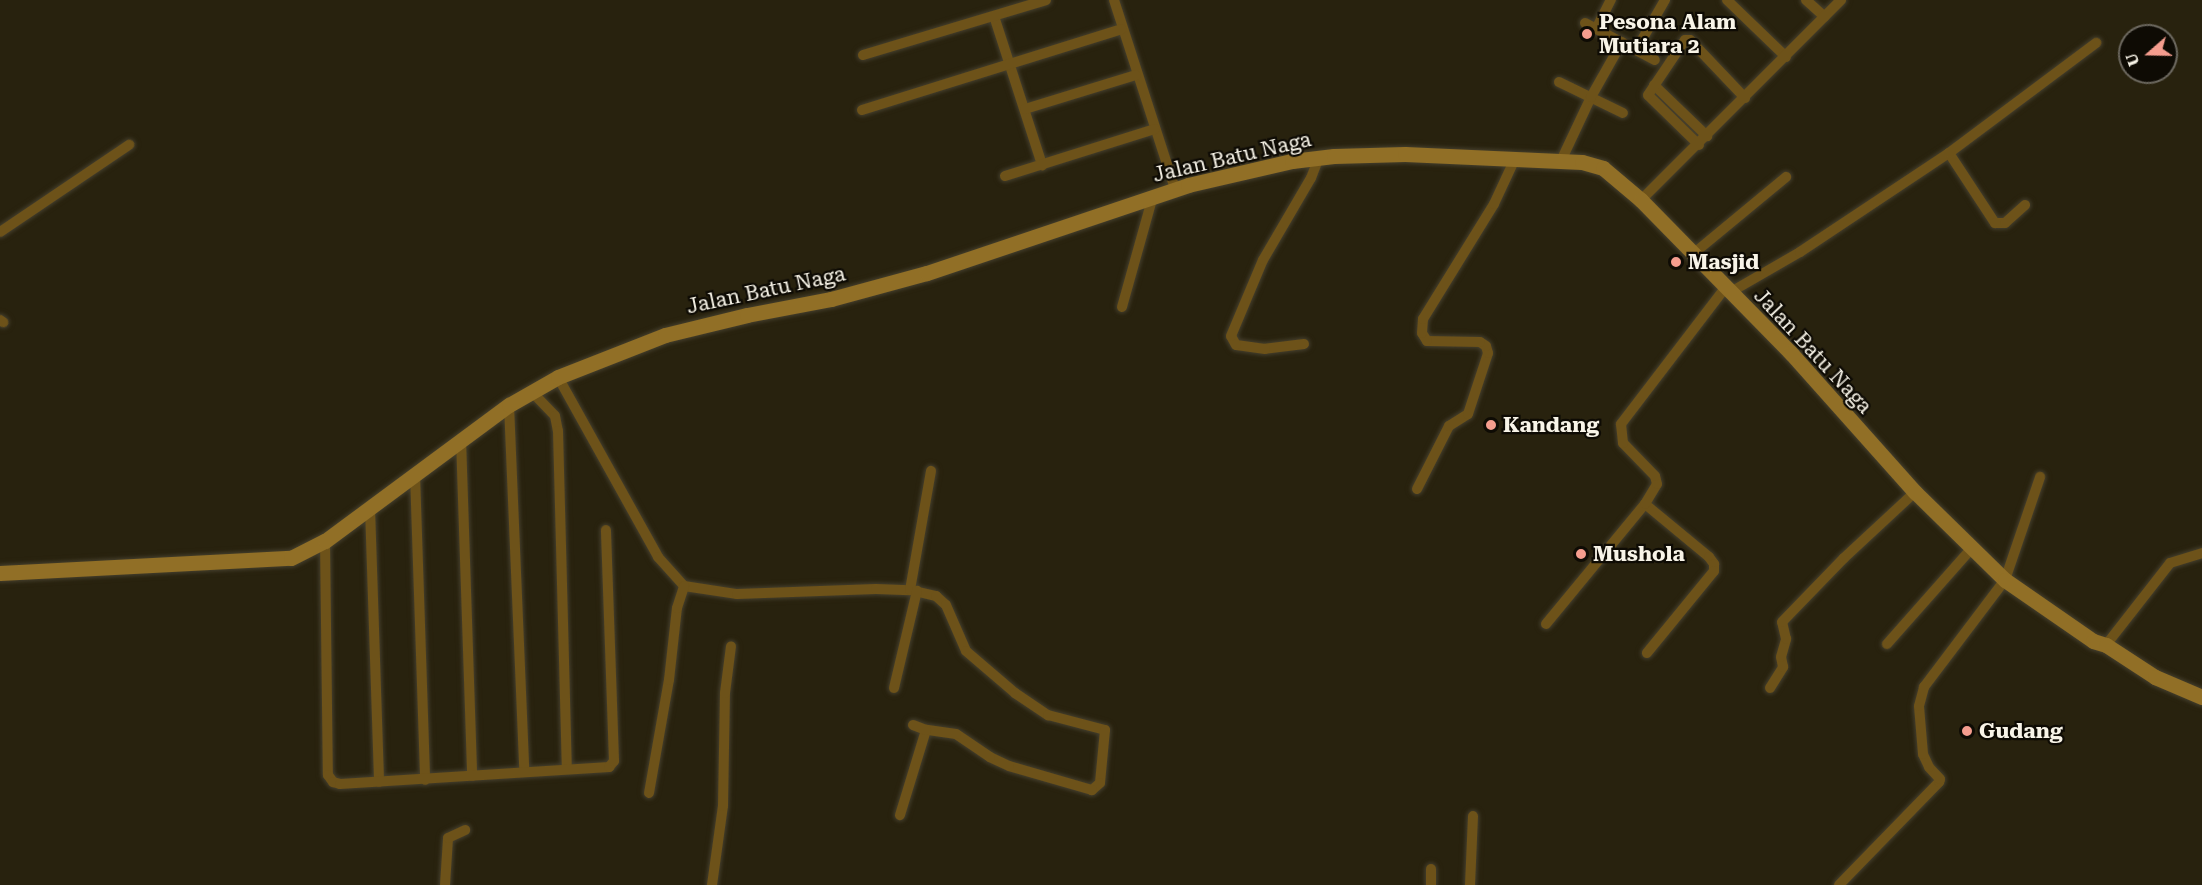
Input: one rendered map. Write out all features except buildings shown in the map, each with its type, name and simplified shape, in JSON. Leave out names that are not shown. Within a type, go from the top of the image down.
[{"type":"street","points":[[863,55],[1046,0]]},
{"type":"street","points":[[1114,0],[1136,75],[1175,189]]},
{"type":"street","points":[[1611,0],[1590,26],[1655,60]]},
{"type":"street","points":[[1636,50],[1665,0]]},
{"type":"street","points":[[1727,0],[1786,57]]},
{"type":"street","points":[[1806,0],[1825,17]]},
{"type":"street","points":[[1641,200],[1699,145],[1840,0]]},
{"type":"street","points":[[994,16],[1042,165]]},
{"type":"street","points":[[862,110],[1122,29]]},
{"type":"street","points":[[1699,145],[1648,95],[1688,39],[1745,98]]},
{"type":"street","points":[[1560,163],[1591,97],[1622,42]]},
{"type":"street","points":[[1546,624],[1646,504],[1657,484],[1656,478],[1623,443],[1621,424],[1727,290],[1800,252],[1949,153],[2096,43]]},
{"type":"street","points":[[1025,109],[1136,75]]},
{"type":"street","points":[[1559,82],[1623,113]]},
{"type":"street","points":[[1654,85],[1707,136]]},
{"type":"street","points":[[1005,176],[1155,129]]},
{"type":"street","points":[[0,232],[129,145]]},
{"type":"street","points":[[1949,153],[1995,224],[2005,223],[2025,205]]},
{"type":"street","name":"Jalan Batu Naga","points":[[0,573],[291,558],[325,541],[509,405],[558,377],[665,335],[747,315],[831,299],[927,273],[1153,196],[1239,172],[1319,157],[1406,154],[1596,165],[1615,175],[1791,353],[1915,492],[1971,549],[2006,580],[2093,641],[2106,645],[2155,677],[2202,697]]},
{"type":"street","points":[[1305,344],[1265,349],[1236,345],[1231,336],[1263,260],[1311,178],[1319,157]]},
{"type":"street","points":[[1417,489],[1449,426],[1468,414],[1488,353],[1480,342],[1427,341],[1422,333],[1423,319],[1489,213],[1514,161]]},
{"type":"street","points":[[1693,254],[1786,177]]},
{"type":"street","points":[[1122,307],[1153,196]]},
{"type":"street","points":[[558,377],[658,557],[684,586],[737,594],[771,591],[914,590],[941,599],[966,651],[1030,705],[1048,715],[1104,729],[1099,787],[1088,790],[1010,766],[990,757],[956,734],[926,730],[913,725]]},
{"type":"street","points":[[532,392],[555,416],[558,431],[567,768]]},
{"type":"street","points":[[509,405],[524,771]]},
{"type":"street","points":[[461,439],[472,776]]},
{"type":"street","points":[[894,688],[914,590],[931,471]]},
{"type":"street","points":[[415,474],[425,780]]},
{"type":"street","points":[[1839,885],[1939,782],[1940,779],[1929,767],[1923,754],[1919,706],[1924,687],[2006,580],[2040,477]]},
{"type":"street","points":[[1770,688],[1783,668],[1781,657],[1786,639],[1782,622],[1844,558],[1915,492]]},
{"type":"street","points":[[1646,504],[1714,564],[1714,571],[1647,653]]},
{"type":"street","points":[[369,508],[380,782]]},
{"type":"street","points":[[325,541],[328,775],[333,782],[340,784],[609,767],[614,761],[606,530]]},
{"type":"street","points":[[1887,644],[1971,549]]},
{"type":"street","points":[[2106,645],[2170,563],[2202,554]]},
{"type":"street","points":[[649,793],[669,680],[677,608],[684,586]]},
{"type":"street","points":[[712,885],[723,806],[725,693],[731,646]]},
{"type":"street","points":[[900,815],[926,730]]},
{"type":"street","points":[[1470,885],[1473,816]]},
{"type":"street","points":[[445,885],[448,838],[465,830]]},
{"type":"street","points":[[1431,869],[1431,885]]},
{"type":"place","name":"Pesona Alam Mutiara 2","points":[[1587,34]]},
{"type":"place","name":"Masjid","points":[[1676,262]]},
{"type":"place","name":"Kandang","points":[[1491,425]]},
{"type":"place","name":"Mushola","points":[[1581,554]]},
{"type":"place","name":"Gudang","points":[[1967,731]]}]
